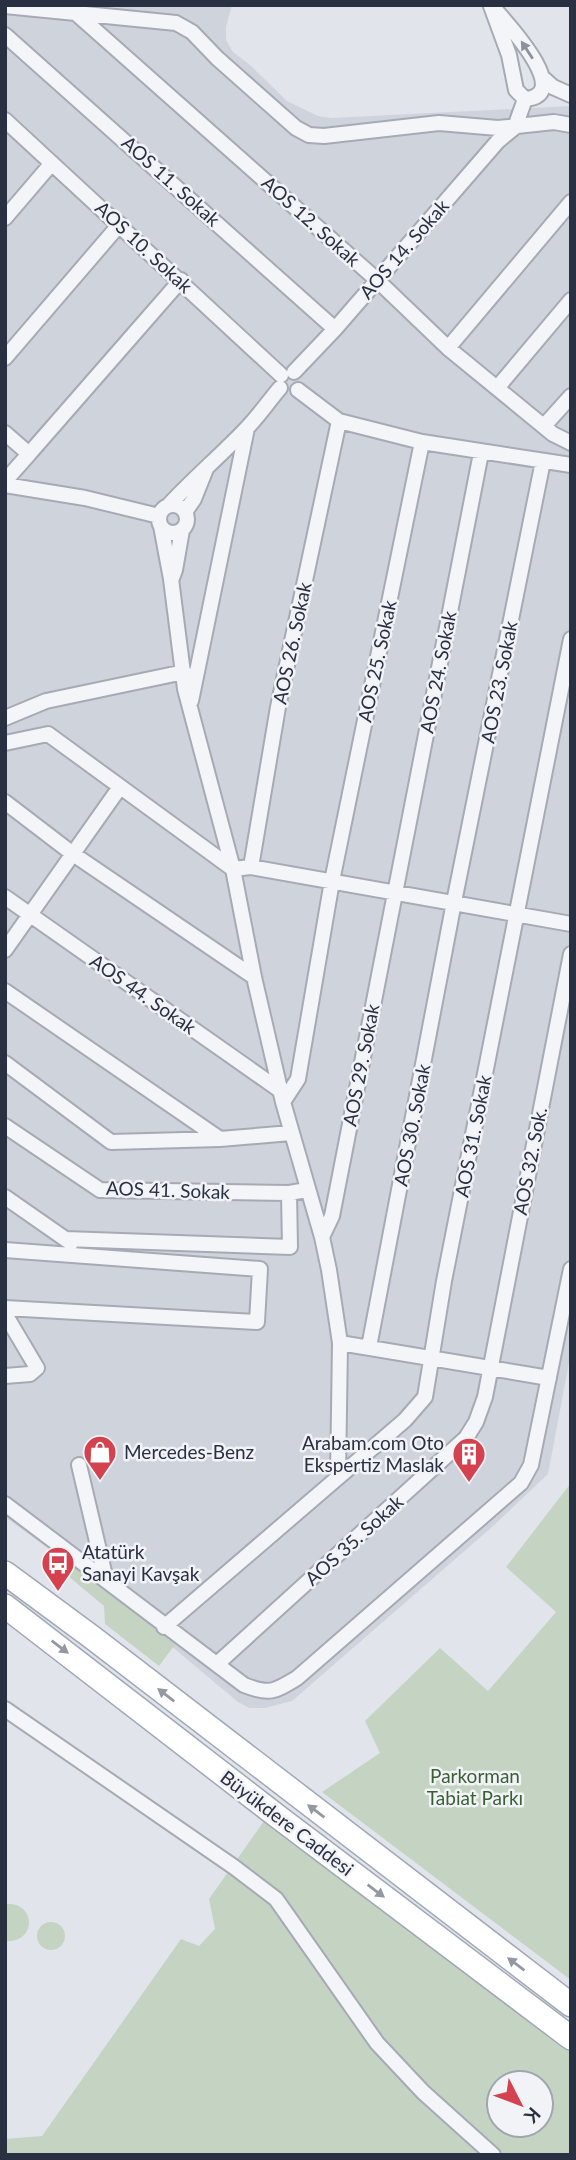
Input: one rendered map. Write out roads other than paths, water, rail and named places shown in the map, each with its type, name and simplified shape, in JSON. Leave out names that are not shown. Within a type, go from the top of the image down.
[{"type":"main road","name":"Büyükdere Caddesi","points":[[5,1573],[571,2005]]},
{"type":"main road","name":"Büyükdere Caddesi","points":[[5,1606],[571,2038]]},
{"type":"main road","points":[[133,1703],[172,1720],[221,1756],[240,1752]]},
{"type":"street","points":[[492,5],[514,30],[544,79],[553,87],[571,95]]},
{"type":"street","points":[[492,5],[509,55],[516,90],[529,99]]},
{"type":"street","points":[[15,7],[176,23],[192,32],[217,58],[296,128],[309,135],[324,136],[439,123],[481,128],[554,122],[571,125]]},
{"type":"street","name":"AOS 12. Sokak","points":[[78,15],[377,280],[448,348],[544,426],[571,443]]},
{"type":"street","name":"AOS 11. Sokak","points":[[5,35],[335,329]]},
{"type":"street","points":[[515,127],[529,99],[542,90],[544,79]]},
{"type":"street","name":"AOS 10. Sokak","points":[[5,120],[285,378]]},
{"type":"street","name":"AOS 14. Sokak","points":[[163,516],[195,476],[206,469],[247,428],[285,378],[335,329],[498,141],[515,127]]},
{"type":"street","points":[[5,218],[52,163]]},
{"type":"street","points":[[448,348],[571,202]]},
{"type":"street","points":[[5,358],[120,224]]},
{"type":"street","points":[[181,280],[5,483],[163,516],[173,533],[181,530]]},
{"type":"street","points":[[497,388],[571,300]]},
{"type":"street","points":[[285,378],[289,394],[298,390],[339,421],[422,442],[571,466]]},
{"type":"street","points":[[544,426],[571,396]]},
{"type":"street","name":"AOS 26. Sokak","points":[[251,867],[278,707],[339,421]]},
{"type":"street","points":[[190,705],[247,428]]},
{"type":"street","points":[[5,433],[29,454]]},
{"type":"street","name":"AOS 25. Sokak","points":[[282,1097],[298,1079],[332,881],[422,442]]},
{"type":"street","name":"AOS 24. Sokak","points":[[394,892],[481,453]]},
{"type":"street","name":"AOS 23. Sokak","points":[[454,902],[543,461]]},
{"type":"street","points":[[171,579],[175,570],[181,530],[186,522],[185,512],[194,499],[206,469]]},
{"type":"street","points":[[163,516],[178,506],[185,512]]},
{"type":"street","points":[[163,516],[190,705],[233,869],[254,977],[290,1133],[322,1237],[340,1343],[338,1477]]},
{"type":"street","name":"AOS 31. Sokak","points":[[164,1627],[418,1408],[425,1397],[430,1358],[571,639]]},
{"type":"street","points":[[5,718],[46,701],[184,672]]},
{"type":"street","points":[[5,743],[48,734],[233,869],[251,867],[571,924]]},
{"type":"street","points":[[5,950],[120,787]]},
{"type":"street","points":[[5,802],[73,854],[254,977]]},
{"type":"street","name":"AOS 29. Sokak","points":[[322,1237],[334,1205],[394,892]]},
{"type":"street","name":"AOS 44. Sokak","points":[[5,897],[282,1097]]},
{"type":"street","name":"AOS 30. Sokak","points":[[369,1347],[454,902]]},
{"type":"street","name":"AOS 32. Sok.","points":[[490,1368],[571,954]]},
{"type":"street","points":[[5,991],[220,1139]]},
{"type":"street","points":[[5,1063],[111,1142],[220,1139],[290,1133]]},
{"type":"street","name":"AOS 41. Sokak","points":[[5,1126],[100,1190],[289,1193],[307,1189]]},
{"type":"street","points":[[65,1239],[290,1247],[289,1193]]},
{"type":"street","points":[[5,1197],[92,1258]]},
{"type":"street","points":[[5,1250],[260,1269],[257,1322],[5,1308]]},
{"type":"street","points":[[5,1504],[244,1685],[264,1693],[281,1688],[297,1678],[521,1483],[531,1465],[571,1269]]},
{"type":"street","points":[[5,1314],[37,1368],[30,1374],[5,1376]]},
{"type":"street","points":[[340,1343],[549,1378]]},
{"type":"street","name":"AOS 35. Sokak","points":[[217,1664],[467,1438],[485,1397],[490,1368]]},
{"type":"street","points":[[79,1465],[106,1580]]},
{"type":"street","points":[[5,1709],[276,1899],[377,2043],[423,2092],[493,2155]]},
{"type":"place","name":"Mercedes-Benz","points":[[100,1482]]},
{"type":"place","name":"Arabam.com Oto Ekspertiz Maslak","points":[[469,1484]]},
{"type":"place","name":"Atatürk Sanayi Kavşak","points":[[58,1593]]},
{"type":"park label","name":"Parkorman Tabiat Parkı","points":[[475,1787]]}]
